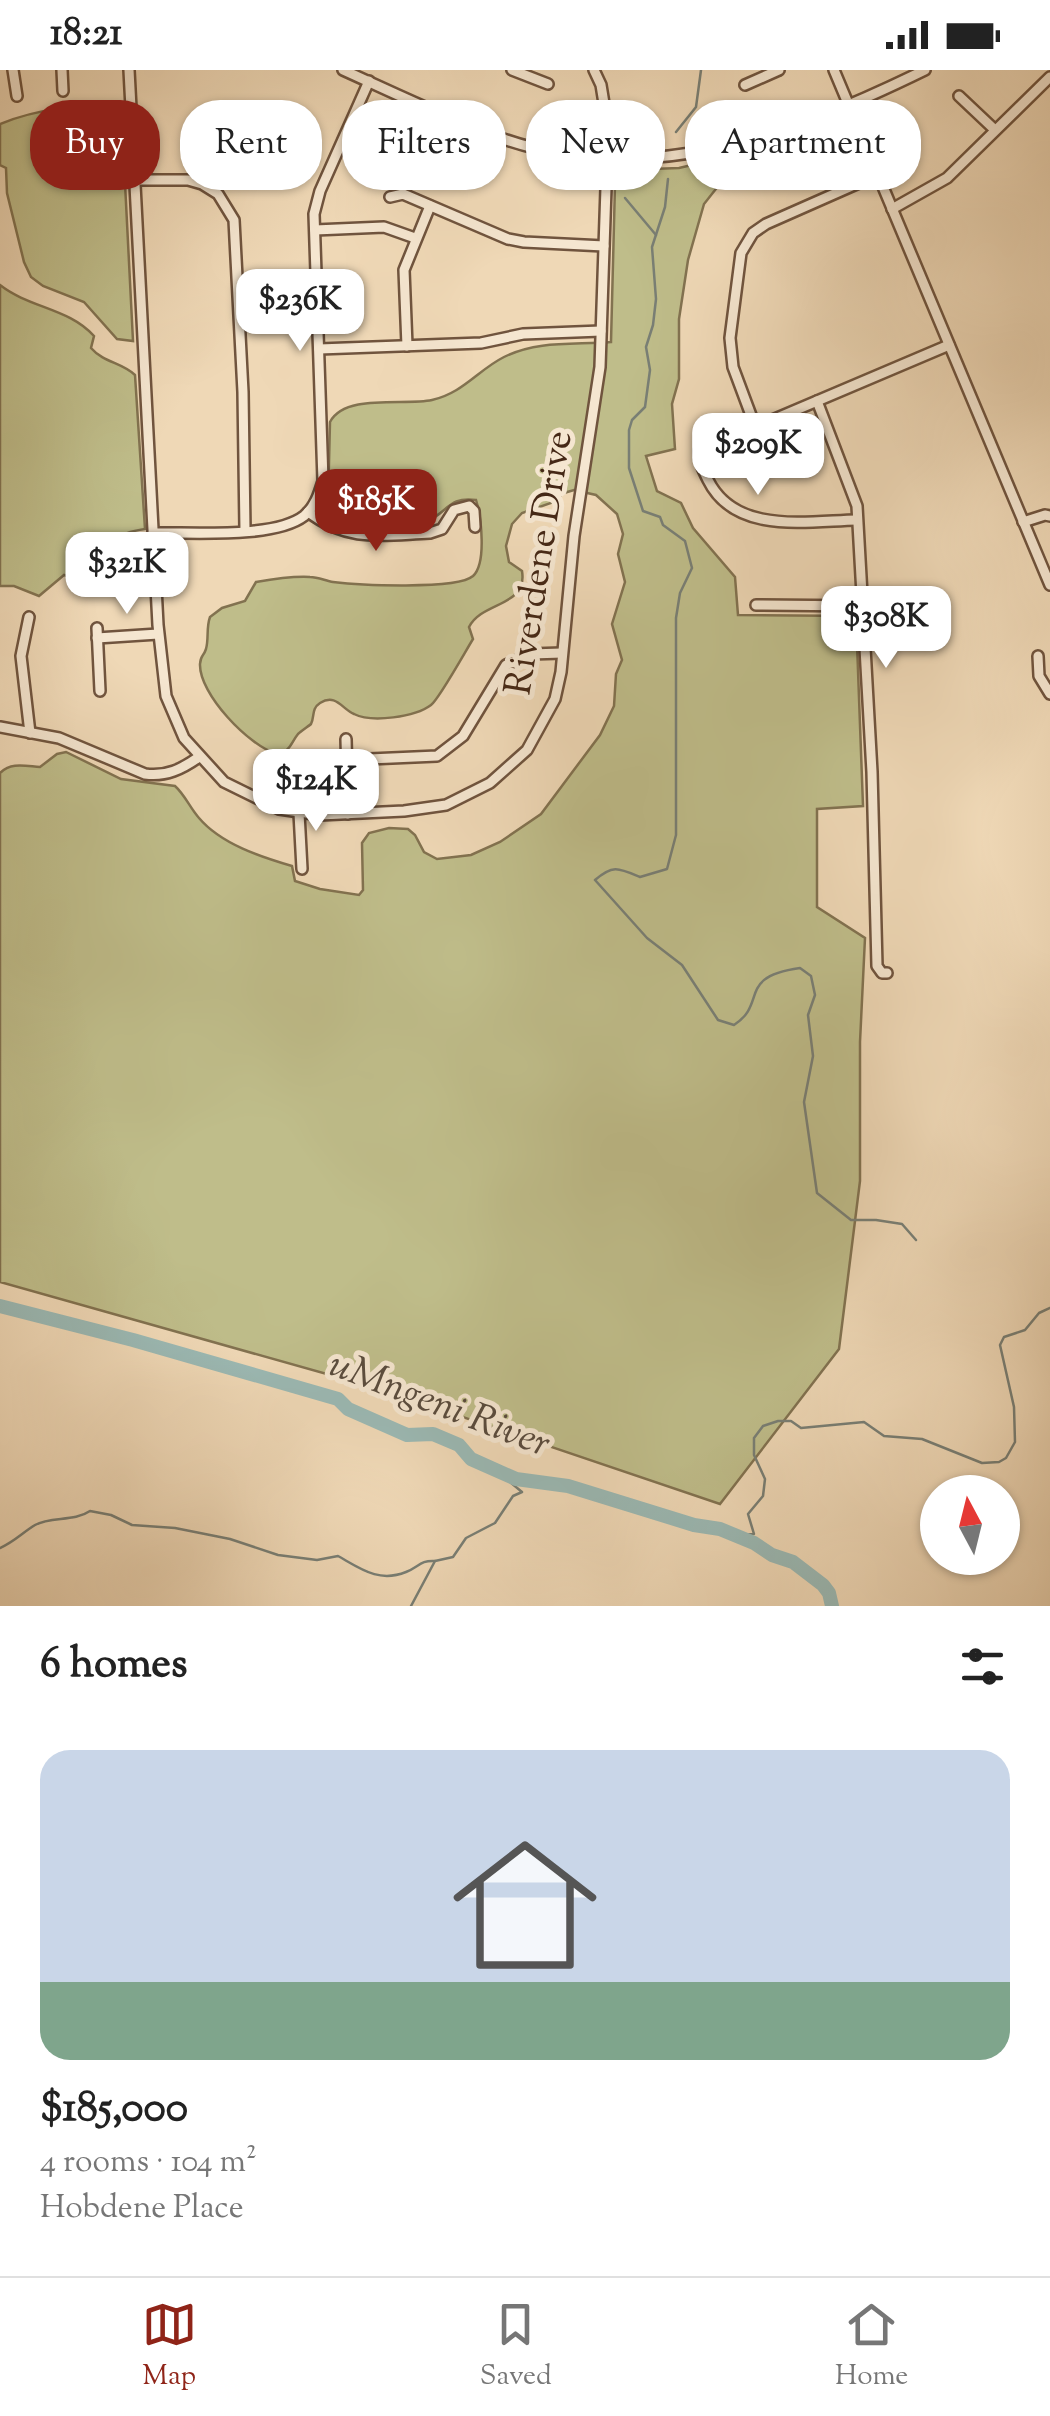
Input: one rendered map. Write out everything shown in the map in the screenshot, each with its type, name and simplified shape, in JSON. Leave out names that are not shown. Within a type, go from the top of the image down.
[{"type":"street","points":[[13,70],[16,96]]},
{"type":"street","points":[[62,70],[63,91]]},
{"type":"street","name":"Riverdene Drive","points":[[129,70],[130,100]]},
{"type":"street","points":[[343,70],[500,138],[526,144]]},
{"type":"street","points":[[512,70],[548,84]]},
{"type":"street","name":"Riverdene Drive","points":[[594,70],[604,100]]},
{"type":"street","points":[[745,84],[779,70]]},
{"type":"street","points":[[834,70],[847,100]]},
{"type":"street","points":[[862,100],[925,70]]},
{"type":"street","points":[[892,209],[935,188],[1050,77]]},
{"type":"street","points":[[152,533],[281,527],[308,512],[319,496],[323,481],[314,214],[369,81]]},
{"type":"street","points":[[1036,89],[1050,92]]},
{"type":"street","points":[[960,96],[994,130]]},
{"type":"street","points":[[160,180],[202,184],[218,194],[234,220],[245,530]]},
{"type":"street","name":"Riverdene Drive","points":[[135,190],[158,634],[166,696],[184,738],[224,782],[252,798],[299,813],[348,814],[446,805],[490,783],[527,750],[555,699],[600,366],[607,190]]},
{"type":"street","points":[[755,426],[730,352],[742,249],[753,233],[766,224],[843,190]]},
{"type":"street","points":[[884,190],[1050,585]]},
{"type":"street","points":[[390,198],[403,194],[524,242],[604,246]]},
{"type":"street","points":[[407,346],[404,270],[430,206]]},
{"type":"street","points":[[315,230],[384,228],[415,238]]},
{"type":"street","points":[[320,349],[481,343],[522,334],[602,331]]},
{"type":"street","points":[[857,520],[756,519],[734,509],[713,489],[698,453],[949,345]]},
{"type":"street","points":[[817,401],[854,493],[872,772],[877,966],[882,974],[887,973]]},
{"type":"street","points":[[308,512],[327,526],[350,535],[430,533],[442,529],[454,510],[469,506],[474,511],[475,527]]},
{"type":"street","points":[[1023,522],[1045,514],[1050,516]]},
{"type":"street","points":[[756,605],[863,606]]},
{"type":"street","points":[[28,617],[21,656],[30,733]]},
{"type":"street","points":[[100,691],[97,633],[158,634]]},
{"type":"street","points":[[348,760],[437,756],[463,736],[506,665],[532,654],[562,653]]},
{"type":"street","points":[[1038,656],[1039,676],[1050,694]]},
{"type":"street","points":[[0,727],[69,741],[145,774],[168,774],[199,757]]},
{"type":"street","points":[[346,739],[348,814]]},
{"type":"street","points":[[299,813],[302,869]]},
{"type":"shaded area","points":[[29,114],[30,190],[125,190],[133,341],[117,339],[84,302],[43,286],[31,277],[24,262],[7,193],[6,168],[0,165],[0,124]]},
{"type":"shaded area","points":[[685,167],[685,190],[715,190],[704,204],[688,260],[679,319],[679,379],[672,404],[675,449],[646,456],[657,491],[681,503],[693,528],[735,577],[738,615],[856,616],[863,806],[817,809],[817,907],[865,938],[860,1181],[839,1349],[720,1504],[380,1389],[0,1282],[0,773],[14,766],[40,767],[66,752],[121,779],[175,786],[218,835],[292,866],[295,881],[359,895],[363,890],[362,843],[369,833],[408,829],[424,852],[437,859],[471,855],[500,842],[541,814],[600,735],[614,706],[616,674],[622,660],[612,624],[625,582],[618,554],[623,534],[617,514],[596,495],[574,490],[564,493],[551,503],[522,513],[512,524],[506,546],[509,562],[522,571],[518,591],[475,619],[469,627],[473,639],[440,694],[431,705],[415,713],[362,717],[326,700],[315,708],[311,724],[288,749],[277,754],[253,741],[228,717],[208,690],[200,664],[210,617],[222,608],[245,601],[256,582],[313,577],[345,583],[428,585],[463,580],[477,570],[481,528],[476,500],[459,500],[434,518],[404,526],[367,526],[333,518],[328,504],[330,422],[338,413],[362,404],[443,397],[517,352],[543,346],[611,342],[615,190],[665,190],[665,169]]},
{"type":"shaded area","points":[[0,285],[73,319],[94,336],[91,348],[96,353],[135,375],[145,529],[125,534],[114,542],[105,575],[85,582],[64,575],[39,596],[14,586],[0,586]]},
{"type":"waterway","points":[[676,132],[696,107],[701,70]]},
{"type":"waterway","points":[[668,179],[665,207],[652,247],[656,299],[646,347],[650,370],[645,407],[632,420],[629,430],[629,468],[643,511],[660,517],[663,525],[685,541],[692,568],[680,593],[676,618],[676,835],[667,869],[640,877],[612,870],[595,880],[647,938],[682,965],[718,1020],[734,1025],[744,1017],[767,978],[800,968],[811,976],[815,995],[808,1015],[813,1056],[804,1102],[817,1193],[851,1220],[902,1224],[916,1240]]},
{"type":"waterway","points":[[625,198],[656,235]]},
{"type":"waterway","name":"uMngeni River","points":[[0,1306],[338,1399],[348,1409],[407,1435],[433,1434],[459,1445],[471,1459],[516,1479],[568,1486],[694,1525],[720,1529],[793,1562],[823,1585],[832,1606]]},
{"type":"waterway","points":[[734,1535],[754,1534],[748,1514],[763,1496],[765,1479],[754,1455],[754,1438],[763,1426],[778,1421],[791,1421],[801,1428],[864,1422],[884,1436],[922,1439],[982,1463],[1006,1458],[1015,1442],[1014,1407],[1000,1345],[1004,1337],[1025,1330],[1039,1313],[1050,1308]]},
{"type":"waterway","points":[[411,1606],[435,1561],[453,1557],[466,1538],[495,1523],[513,1496],[522,1492],[498,1472]]},
{"type":"waterway","points":[[0,1548],[41,1522],[77,1517],[90,1511],[132,1525],[175,1528],[230,1539],[278,1555],[317,1560],[338,1556],[379,1575],[396,1575],[435,1561]]}]
